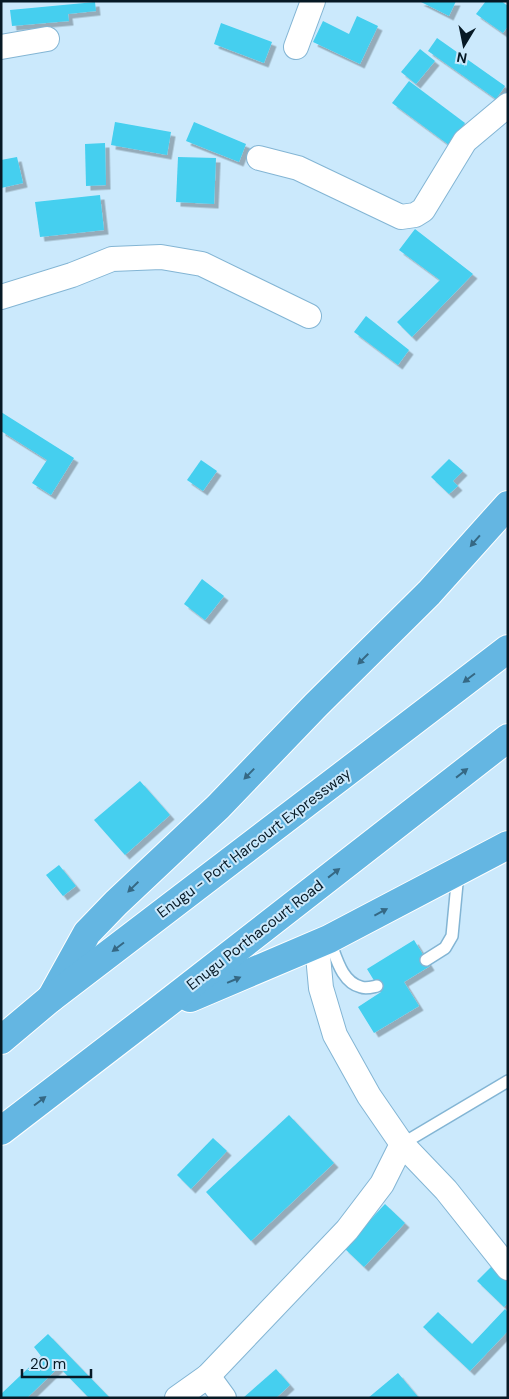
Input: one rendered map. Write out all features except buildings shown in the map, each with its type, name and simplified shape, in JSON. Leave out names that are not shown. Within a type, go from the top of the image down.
[{"type":"highway","points":[[51,998],[87,933],[116,903],[218,807],[316,705],[430,593],[508,505]]},
{"type":"highway","name":"Enugu - Port Harcourt Expressway","points":[[1,1040],[51,998],[508,649]]},
{"type":"highway","name":"Enugu Porthacourt Road","points":[[1,1131],[508,738]]},
{"type":"highway","points":[[156,1012],[323,942],[508,845]]},
{"type":"street","points":[[296,47],[314,1]]},
{"type":"street","points":[[1,47],[47,40]]},
{"type":"street","points":[[258,158],[298,168],[401,217],[415,215],[423,210],[465,141],[508,106]]},
{"type":"street","points":[[1,297],[112,259],[161,257],[202,264],[309,316]]},
{"type":"street","points":[[323,942],[322,988],[335,1035],[369,1096],[402,1144],[446,1190],[508,1268]]},
{"type":"street","points":[[177,1398],[208,1376],[347,1230],[382,1184],[402,1144]]},
{"type":"street","points":[[208,1376],[224,1398]]},
{"type":"lane","points":[[426,960],[445,948],[452,936],[458,871]]},
{"type":"lane","points":[[323,942],[343,975],[352,983],[362,988],[377,986]]},
{"type":"lane","points":[[402,1144],[508,1081]]}]
